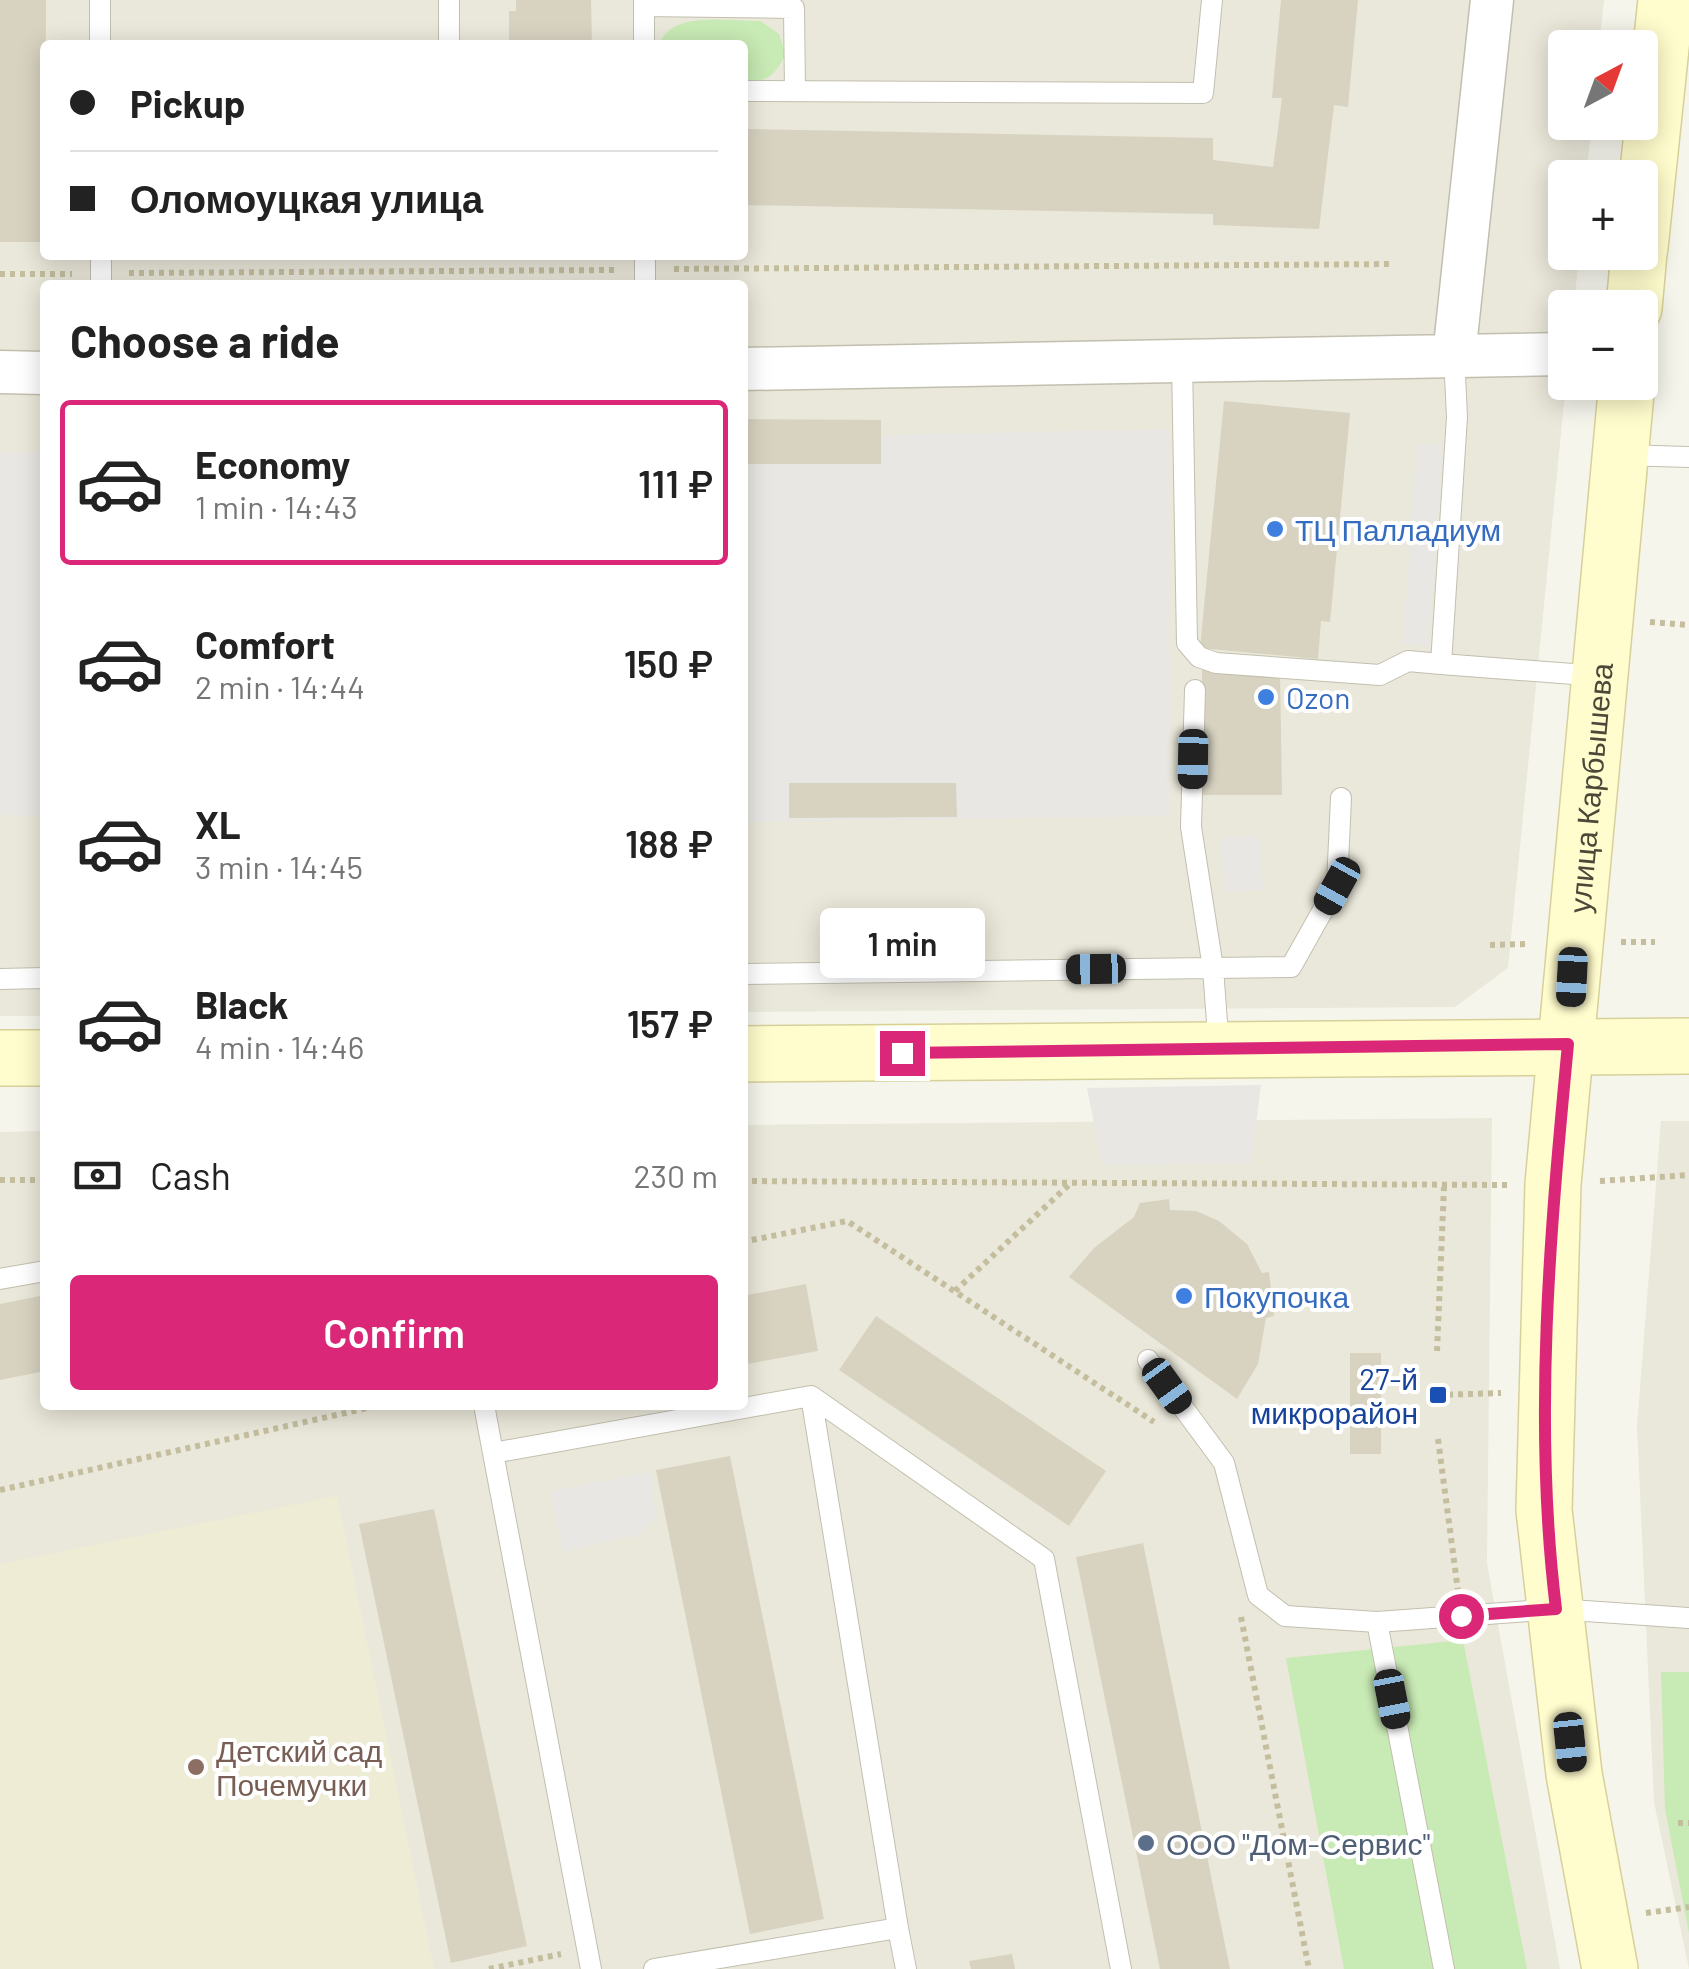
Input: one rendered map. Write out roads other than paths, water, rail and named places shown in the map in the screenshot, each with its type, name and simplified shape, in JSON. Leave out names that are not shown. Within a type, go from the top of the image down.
[{"type":"street","points":[[1454,356],[1492,0]]},
{"type":"street","points":[[1649,160],[1666,0]]},
{"type":"street","points":[[748,369],[1548,354]]},
{"type":"street","points":[[0,372],[40,373]]},
{"type":"street","name":"улица Карбышева","points":[[1610,1969],[1574,1774],[1544,1510],[1554,1184],[1625,400]]},
{"type":"street","points":[[748,1054],[1568,1044],[1689,1046]]},
{"type":"street","points":[[0,1058],[40,1058]]},
{"type":"lane","points":[[100,0],[100,40]]},
{"type":"lane","points":[[449,0],[449,40]]},
{"type":"lane","points":[[748,91],[1202,93],[1212,0]]},
{"type":"lane","points":[[644,40],[644,3],[794,8],[794,91]]},
{"type":"lane","points":[[1441,664],[1457,417],[1454,356]]},
{"type":"lane","points":[[1182,361],[1188,644],[1200,656],[1216,663],[1380,675],[1408,661],[1598,676]]},
{"type":"lane","points":[[1621,455],[1689,457]]},
{"type":"lane","points":[[1195,690],[1192,827],[1213,968],[1220,1051]]},
{"type":"lane","points":[[748,974],[1292,967],[1337,886],[1341,798]]},
{"type":"lane","points":[[0,979],[40,978]]},
{"type":"lane","points":[[0,1279],[40,1272]]},
{"type":"lane","points":[[1148,1360],[1224,1463],[1258,1595],[1286,1616],[1378,1622],[1556,1609],[1689,1618]]},
{"type":"lane","points":[[811,1396],[906,1969]]},
{"type":"lane","points":[[748,1407],[811,1396],[1044,1560],[1121,1969]]},
{"type":"lane","points":[[485,1410],[589,1959]]},
{"type":"lane","points":[[493,1453],[733,1410]]},
{"type":"lane","points":[[1378,1622],[1444,1969]]},
{"type":"lane","points":[[654,1969],[898,1928]]},
{"type":"place","name":"ТЦ Палладиум","points":[[1275,529]]},
{"type":"place","name":"Ozon","points":[[1266,697]]},
{"type":"place","name":"Покупочка","points":[[1184,1296]]},
{"type":"place","name":"27-й микрорайон","points":[[1438,1395]]},
{"type":"place","name":"Детский сад Почемучки","points":[[196,1767]]},
{"type":"place","name":"ООО \"Дом-Сервис\"","points":[[1146,1843]]}]
